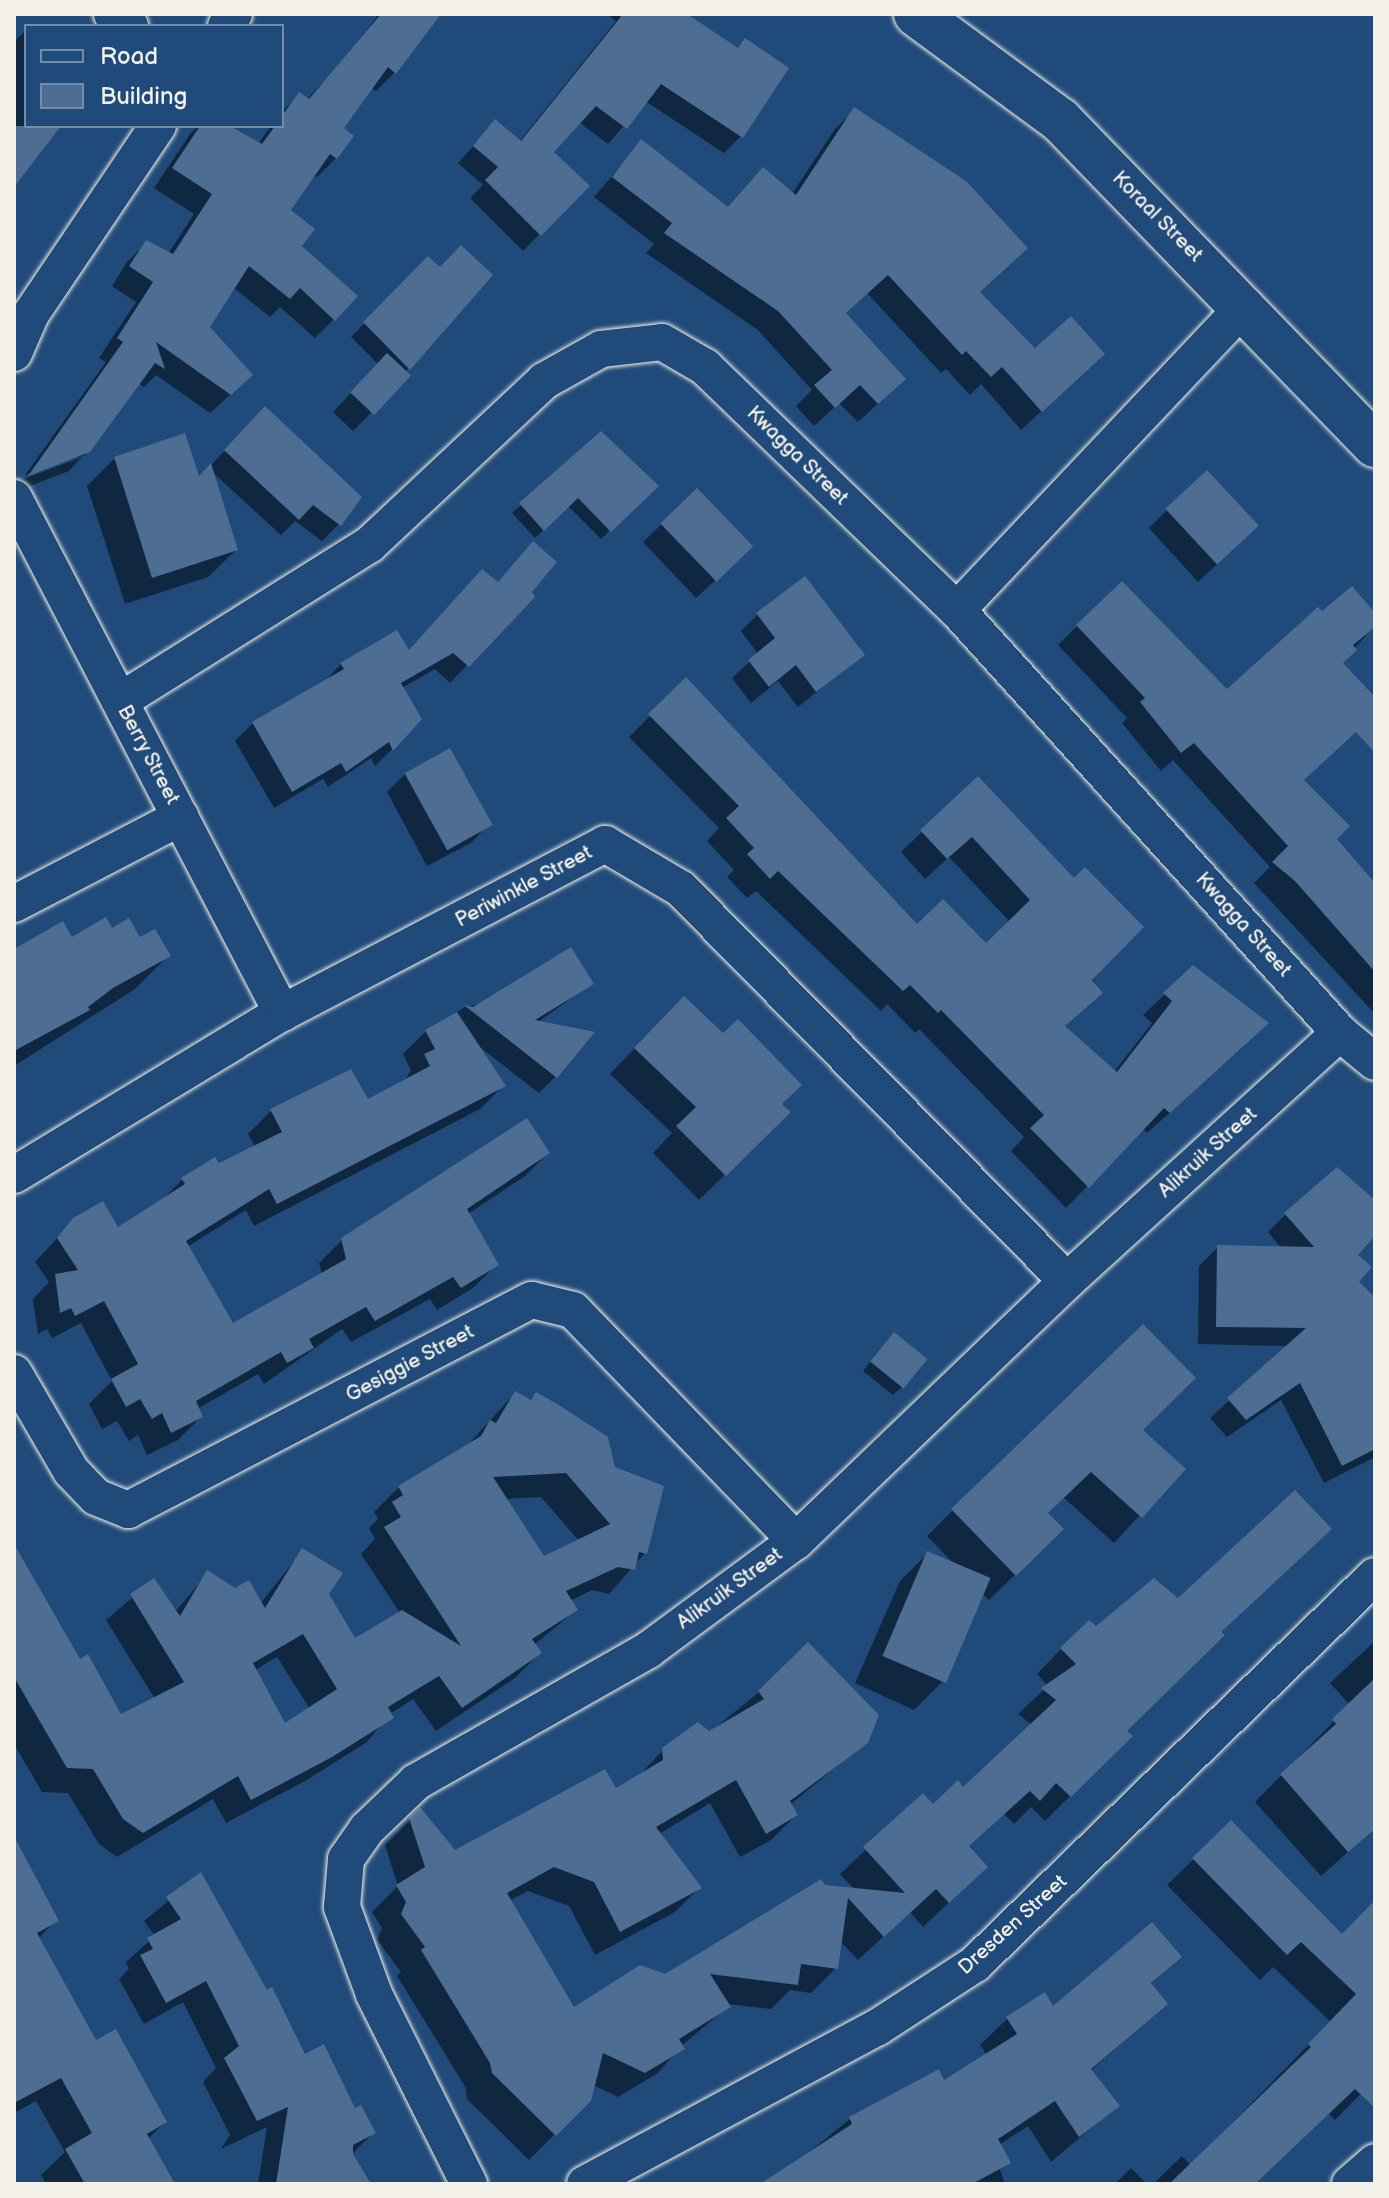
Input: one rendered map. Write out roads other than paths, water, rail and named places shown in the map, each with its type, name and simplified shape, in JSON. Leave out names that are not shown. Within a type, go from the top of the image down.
[{"type":"street","name":"Koraal Street","points":[[916,14],[1060,120],[1245,305],[1375,445]]},
{"type":"street","points":[[14,353],[31,314],[157,128]]},
{"type":"street","points":[[957,610],[1245,305]]},
{"type":"street","name":"Kwagga Street","points":[[120,701],[370,544],[544,381],[601,349],[662,342],[705,367],[957,610],[1340,1033],[1375,1062]]},
{"type":"street","name":"Berry Street","points":[[14,498],[282,1013]]},
{"type":"street","points":[[14,904],[181,817]]},
{"type":"street","name":"Periwinkle Street","points":[[14,1175],[282,1013],[605,844],[681,889],[1067,1281]]},
{"type":"street","name":"Alikruik Street","points":[[469,2184],[374,1994],[342,1907],[346,1859],[367,1829],[416,1782],[648,1650],[796,1541],[1067,1281],[1340,1033]]},
{"type":"street","name":"Gesiggie Street","points":[[14,1373],[71,1471],[96,1497],[128,1510],[532,1300],[573,1310],[796,1541]]},
{"type":"street","name":"Dresden Street","points":[[585,2184],[878,2027],[975,1964],[1375,1576]]},
{"type":"street","points":[[1350,2184],[1375,2162]]}]
